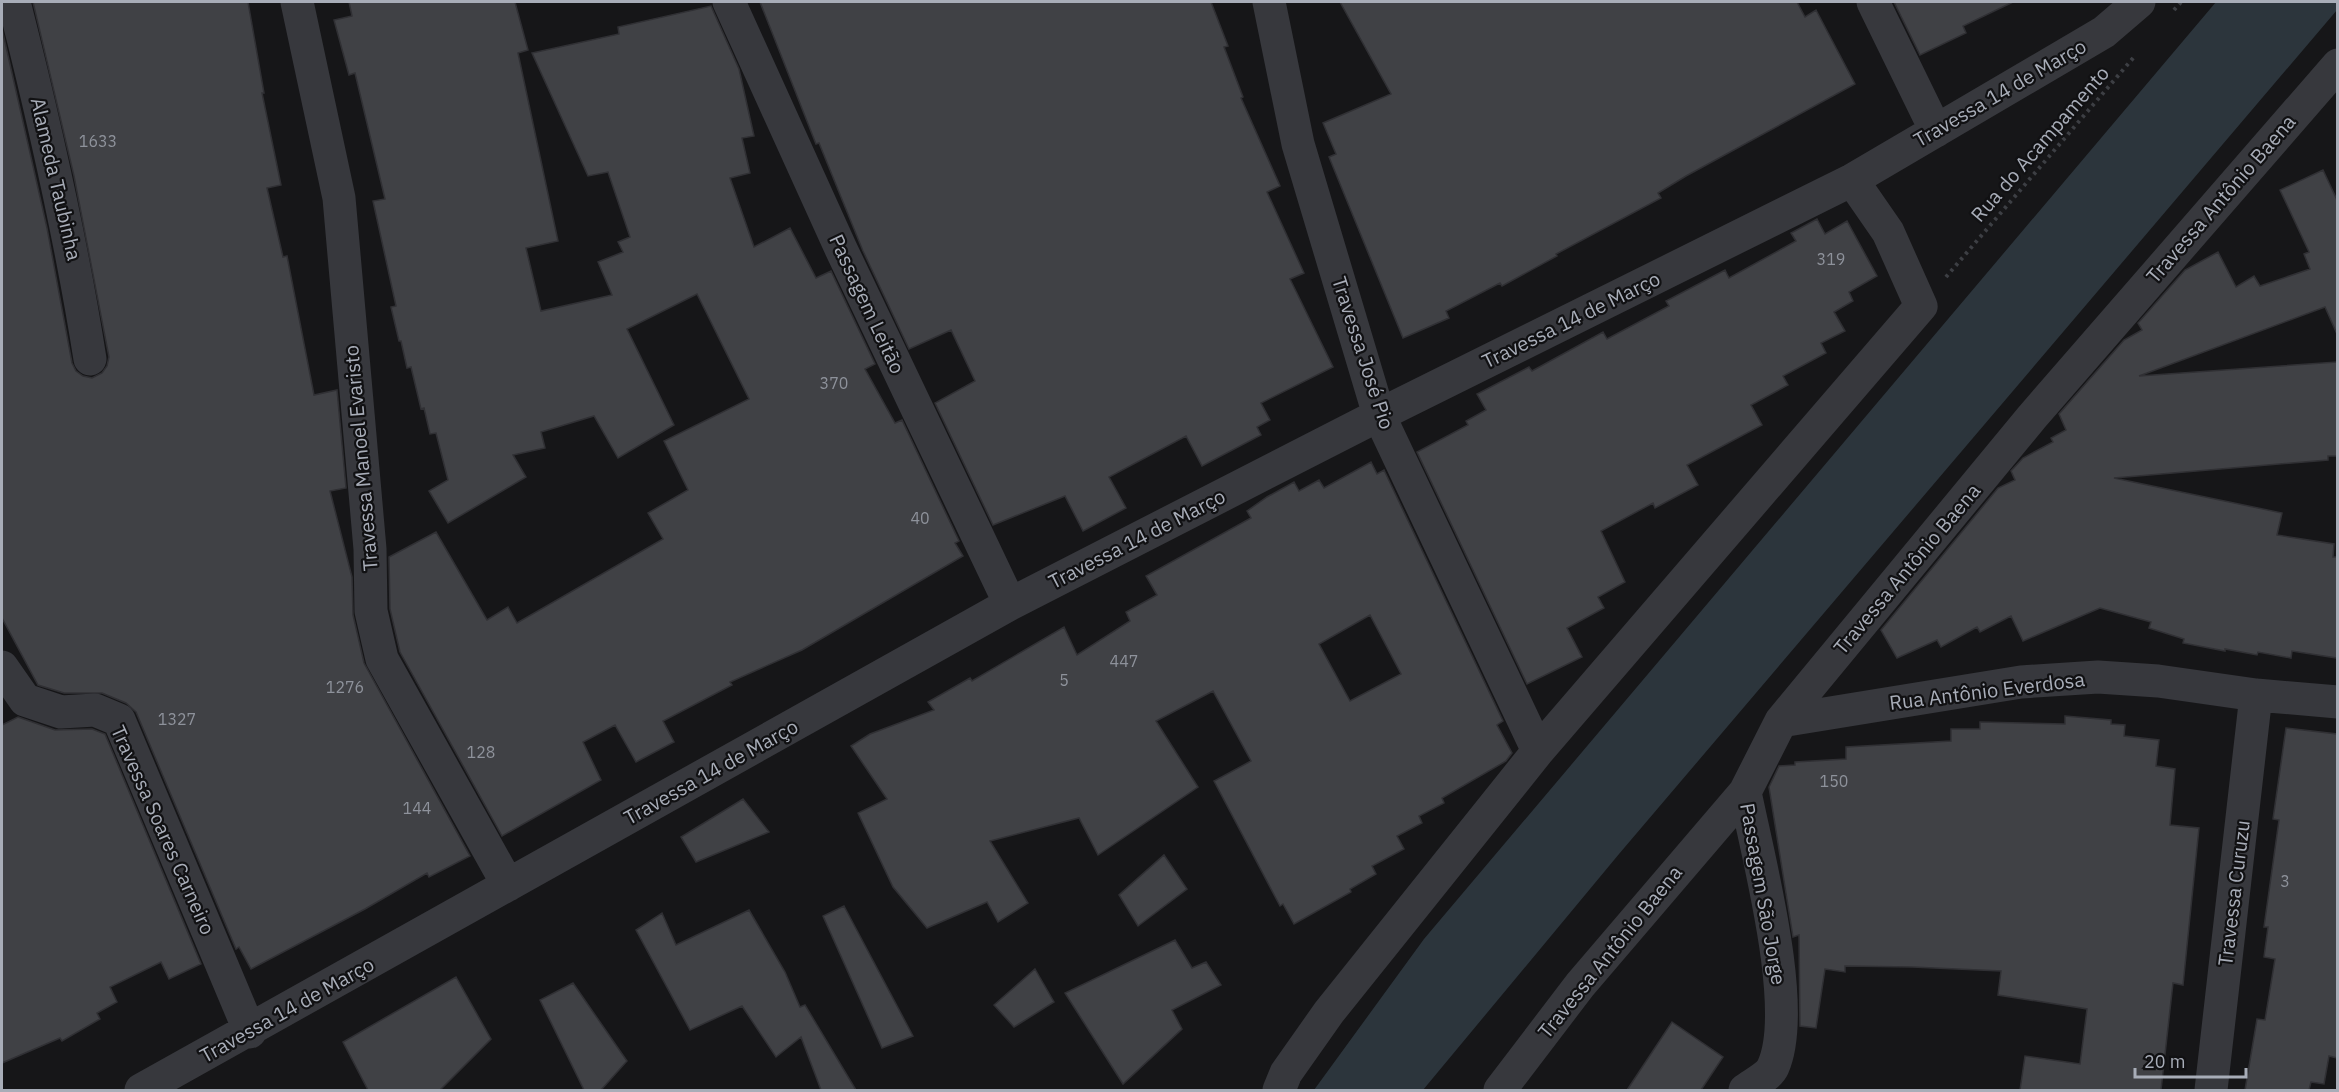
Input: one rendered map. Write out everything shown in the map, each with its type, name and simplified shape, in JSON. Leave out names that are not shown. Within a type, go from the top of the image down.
[{"type":"street","name":"Alameda Taubinha","points":[[14,2],[54,162],[74,257],[90,359]]},
{"type":"street","name":"Travessa Manoel Evaristo","points":[[297,2],[339,198],[370,549],[371,611],[382,659],[508,885]]},
{"type":"street","name":"Passagem Leitão","points":[[729,2],[840,249],[1010,604]]},
{"type":"street","name":"Travessa José Pio","points":[[1269,2],[1298,144],[1379,415],[1538,751]]},
{"type":"street","points":[[1873,2],[1936,131]]},
{"type":"street","name":"Travessa 14 de Março","points":[[154,1087],[508,885],[1010,604],[1379,415],[1852,180],[2104,32],[2139,2]]},
{"type":"street","name":"Travessa Antônio Baena","points":[[1500,1090],[1580,985],[1745,792],[1781,721],[2032,417],[2337,64]]},
{"type":"street","points":[[1279,1090],[1286,1073],[1329,1012],[1538,751],[1921,306],[1888,232],[1852,180]]},
{"type":"street","name":"Travessa Soares Carneiro","points":[[2,667],[24,700],[61,712],[96,710],[119,720],[250,1032]]},
{"type":"street","name":"Rua Antônio Everdosa","points":[[1781,721],[2021,682],[2098,677],[2158,681],[2256,695],[2337,702]]},
{"type":"street","name":"Travessa Curuzu","points":[[2211,1090],[2256,695]]},
{"type":"street","name":"Passagem São Jorge","points":[[1745,792],[1768,906],[1780,989],[1782,1041],[1777,1080],[1745,1090]]},
{"type":"path","points":[[2166,19],[2181,2]]},
{"type":"path","name":"Rua do Acampamento","points":[[1921,306],[2135,55]]},
{"type":"shaded area","points":[[2216,2],[2337,2],[2337,10],[1619,854],[1423,1090],[1314,1090],[1424,939]]},
{"type":"building","points":[[33,2],[248,2],[264,93],[262,93],[281,185],[267,188],[283,257],[287,256],[314,395],[337,390],[346,488],[330,491],[352,577],[353,615],[364,663],[470,856],[429,877],[427,873],[365,909],[251,969],[239,947],[236,949],[136,712],[126,703],[102,693],[64,693],[38,685],[2,618],[2,29],[47,228],[72,363],[76,371],[92,378],[102,373],[109,357],[74,176]]},
{"type":"building","points":[[349,2],[515,2],[528,50],[518,53],[558,241],[526,248],[541,311],[612,295],[598,262],[623,252],[618,242],[630,237],[608,172],[588,176],[532,53],[619,34],[618,27],[711,6],[739,69],[754,136],[742,138],[750,173],[730,178],[754,247],[790,228],[816,278],[831,271],[875,364],[865,369],[895,423],[902,420],[959,541],[955,543],[963,556],[802,650],[730,682],[732,685],[663,721],[674,742],[636,762],[615,725],[583,742],[601,780],[502,836],[400,652],[390,609],[389,557],[436,532],[487,620],[508,607],[517,623],[663,539],[648,513],[688,490],[664,441],[749,399],[697,294],[627,329],[674,425],[618,458],[594,416],[541,432],[545,448],[513,455],[526,477],[448,523],[429,491],[448,480],[436,433],[430,434],[424,408],[421,409],[411,367],[407,368],[401,341],[399,341],[391,307],[396,306],[373,201],[385,199],[355,73],[349,75],[334,20],[352,16]]},
{"type":"building","points":[[760,2],[1211,2],[1228,46],[1224,47],[1243,97],[1241,98],[1280,186],[1267,192],[1304,273],[1290,279],[1333,367],[1261,403],[1270,420],[1257,427],[1261,435],[1202,466],[1186,436],[1109,477],[1126,508],[1083,531],[1065,496],[993,525],[935,403],[975,381],[951,330],[909,349],[863,251],[819,143],[816,144]]},
{"type":"building","points":[[1340,2],[1797,2],[1805,17],[1816,10],[1855,84],[1686,176],[1658,193],[1661,198],[1556,254],[1557,256],[1502,286],[1500,283],[1446,311],[1449,318],[1403,338],[1329,157],[1336,154],[1323,123],[1391,94]]},
{"type":"building","points":[[1894,2],[2013,2],[1963,26],[1966,33],[1920,55]]},
{"type":"building","points":[[2323,170],[2337,200],[2337,334],[2325,307],[2139,376],[2337,362],[2337,456],[2328,456],[2328,460],[2114,478],[2282,513],[2277,535],[2334,544],[2333,557],[2337,557],[2337,658],[2292,651],[2291,658],[2258,652],[2257,655],[2183,643],[2184,639],[2149,628],[2151,622],[2100,608],[2023,641],[2011,616],[1980,632],[1977,627],[1941,647],[1937,640],[1897,658],[1881,630],[1998,488],[2015,480],[2011,471],[2023,458],[2053,442],[2051,438],[2066,430],[2059,414],[2124,340],[2142,330],[2138,323],[2185,270],[2218,252],[2236,287],[2254,276],[2260,286],[2310,269],[2304,254],[2309,252],[2280,190]]},
{"type":"building","points":[[1817,219],[1825,234],[1847,221],[1877,276],[1849,292],[1853,301],[1834,312],[1845,331],[1821,343],[1826,353],[1783,376],[1788,385],[1751,405],[1762,425],[1687,465],[1698,485],[1655,508],[1653,503],[1601,531],[1625,582],[1598,597],[1604,608],[1567,628],[1582,657],[1527,684],[1417,452],[1468,425],[1466,421],[1486,410],[1477,394],[1529,367],[1532,371],[1603,332],[1607,339],[1669,306],[1666,301],[1725,270],[1729,278],[1796,241],[1791,233]]},
{"type":"building","points":[[1371,462],[1377,474],[1384,470],[1503,721],[1497,725],[1512,753],[1506,761],[1442,798],[1444,803],[1419,816],[1422,823],[1397,836],[1404,849],[1372,866],[1376,874],[1350,889],[1351,892],[1294,924],[1283,904],[1280,906],[1214,781],[1251,761],[1213,691],[1156,721],[1198,787],[1098,855],[1079,818],[990,841],[1028,903],[998,922],[987,902],[927,928],[893,887],[858,813],[887,799],[851,746],[870,734],[934,710],[928,702],[970,678],[972,681],[1064,627],[1077,655],[1130,621],[1126,612],[1157,595],[1146,576],[1251,518],[1247,511],[1294,482],[1299,491],[1319,480],[1324,488]],"holes":[[[1370,615],[1401,674],[1350,701],[1319,644]]]},
{"type":"building","points":[[2065,716],[2111,720],[2111,724],[2125,725],[2124,736],[2159,740],[2156,766],[2175,769],[2170,825],[2199,828],[2183,985],[2173,983],[2161,1090],[2020,1090],[2025,1056],[2080,1064],[2087,1009],[1998,995],[2001,971],[1845,966],[1845,972],[1825,969],[1816,1028],[1800,1026],[1799,935],[1793,937],[1769,787],[1779,766],[1795,765],[1795,762],[1846,759],[1846,747],[1951,741],[1951,729],[1980,729],[1980,722],[2065,724]]},
{"type":"building","points":[[18,717],[55,730],[92,729],[105,734],[201,964],[169,979],[161,962],[110,987],[117,1002],[97,1013],[100,1019],[62,1041],[60,1038],[2,1063],[2,725]]},
{"type":"building","points":[[2286,728],[2337,734],[2337,1058],[2329,1056],[2324,1084],[2311,1082],[2309,1090],[2245,1090],[2257,1019],[2265,1020],[2275,959],[2264,957],[2268,927],[2264,927],[2279,820],[2273,819]]},
{"type":"building","points":[[743,799],[769,832],[696,862],[681,837]]},
{"type":"building","points":[[1164,855],[1187,889],[1138,926],[1119,895]]},
{"type":"building","points":[[844,906],[913,1036],[882,1048],[823,916]]},
{"type":"building","points":[[749,910],[785,972],[800,1007],[805,1005],[856,1090],[821,1090],[801,1037],[776,1057],[742,1006],[690,1030],[636,930],[662,913],[676,945]]},
{"type":"building","points":[[1175,940],[1192,968],[1206,962],[1221,985],[1172,1010],[1182,1029],[1123,1084],[1065,993]]},
{"type":"building","points":[[1035,969],[1054,1002],[1014,1027],[994,1005]]},
{"type":"building","points":[[456,977],[491,1039],[440,1090],[368,1090],[343,1042]]},
{"type":"building","points":[[573,983],[627,1061],[601,1090],[584,1090],[540,1000]]},
{"type":"building","points":[[1672,1022],[1723,1057],[1701,1090],[1627,1090]]}]
